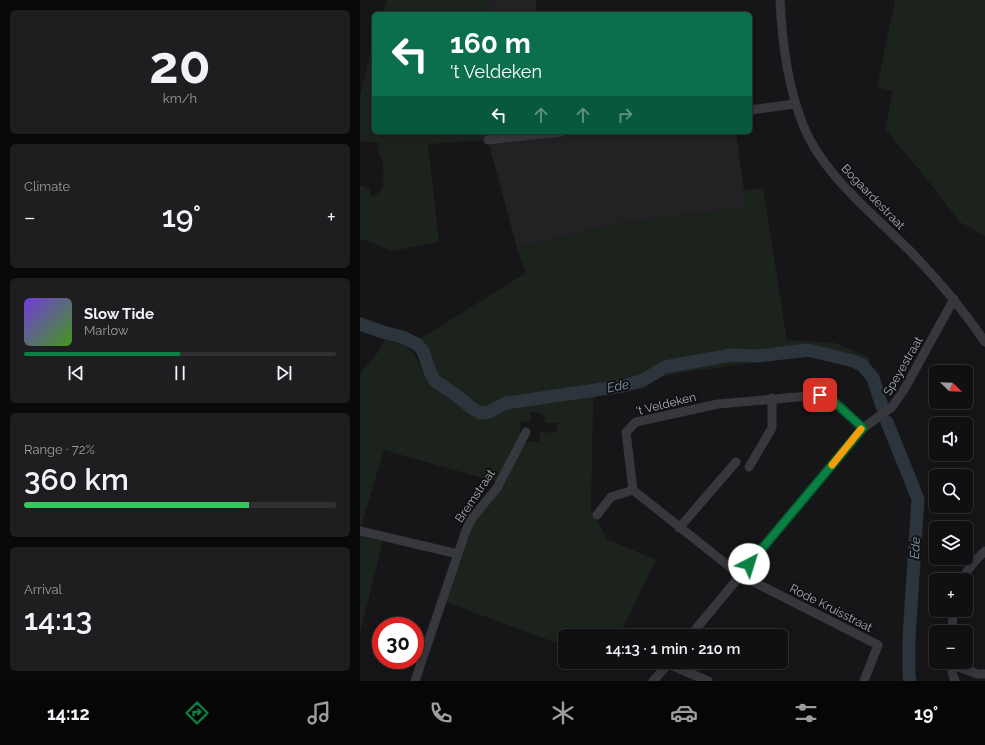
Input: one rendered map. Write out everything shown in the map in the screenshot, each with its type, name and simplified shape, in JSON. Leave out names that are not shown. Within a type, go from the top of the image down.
[{"type":"street","name":"Bogaardestraat","points":[[780,0],[788,78],[803,126],[836,178],[914,256],[954,299],[985,342]]},
{"type":"street","points":[[752,110],[795,104]]},
{"type":"street","points":[[488,140],[543,134]]},
{"type":"street","name":"Speyestraat","points":[[696,629],[863,428],[892,407],[905,388],[954,299]]},
{"type":"street","name":"'t Veldeken","points":[[633,490],[626,432],[636,422],[718,404],[772,398],[820,395],[831,399],[863,428]]},
{"type":"street","points":[[749,467],[772,428],[772,398]]},
{"type":"street","name":"Bremstraat","points":[[415,681],[466,530],[472,518],[498,488],[526,432]]},
{"type":"street","points":[[679,528],[736,462]]},
{"type":"street","points":[[597,515],[611,497],[633,490],[740,575]]},
{"type":"street","points":[[360,532],[458,554]]},
{"type":"street","points":[[965,573],[973,562],[985,552]]},
{"type":"street","name":"Rode Kruisstraat","points":[[740,575],[878,645],[864,681]]},
{"type":"street","points":[[653,681],[664,669]]},
{"type":"street","points":[[682,669],[708,681]]},
{"type":"street","points":[[952,669],[955,681]]},
{"type":"street","points":[[966,669],[978,674],[985,674]]},
{"type":"shaded area","points":[[387,0],[489,0],[486,12],[383,12]]},
{"type":"shaded area","points":[[489,0],[536,0],[537,12],[486,12]]},
{"type":"shaded area","points":[[895,0],[985,0],[985,236],[960,222],[885,129],[893,91],[877,87]]},
{"type":"shaded area","points":[[372,45],[372,134],[487,134],[488,140],[428,144],[439,242],[392,251],[360,239],[360,185],[370,190],[370,195],[373,196],[383,189],[383,162],[378,153],[380,143],[360,141],[360,97]]},
{"type":"shaded area","points":[[487,134],[736,134],[744,190],[744,207],[615,224],[517,248]]},
{"type":"shaded area","points":[[763,188],[787,340],[835,343],[868,357],[887,405],[877,413],[863,370],[810,357],[758,362],[679,373],[662,377],[645,388],[597,395],[593,401],[591,510],[607,539],[656,560],[622,629],[558,629],[558,643],[446,602],[470,529],[525,442],[539,442],[540,432],[556,433],[557,423],[547,423],[543,415],[537,412],[530,412],[530,422],[521,421],[519,440],[497,482],[384,450],[360,527],[360,374],[379,351],[386,338],[405,346],[413,352],[426,378],[471,413],[480,417],[489,416],[500,409],[519,402],[562,396],[561,390],[524,395],[488,407],[481,408],[473,405],[436,377],[428,352],[420,339],[526,273],[517,248],[615,224],[744,207],[744,190]]},
{"type":"shaded area","points":[[360,535],[383,541],[360,633]]},
{"type":"waterway","name":"Ede","points":[[360,324],[402,337],[417,344],[423,351],[435,381],[473,409],[481,413],[489,412],[506,403],[623,386],[641,381],[665,367],[731,355],[758,356],[808,350],[853,361],[862,365],[873,378],[882,406]]},
{"type":"waterway","name":"Ede","points":[[887,422],[918,499],[909,638],[910,681]]},
{"type":"slow traffic","points":[[832,465],[861,429]]},
{"type":"route","points":[[749,564],[863,428],[831,399],[820,395]]}]
